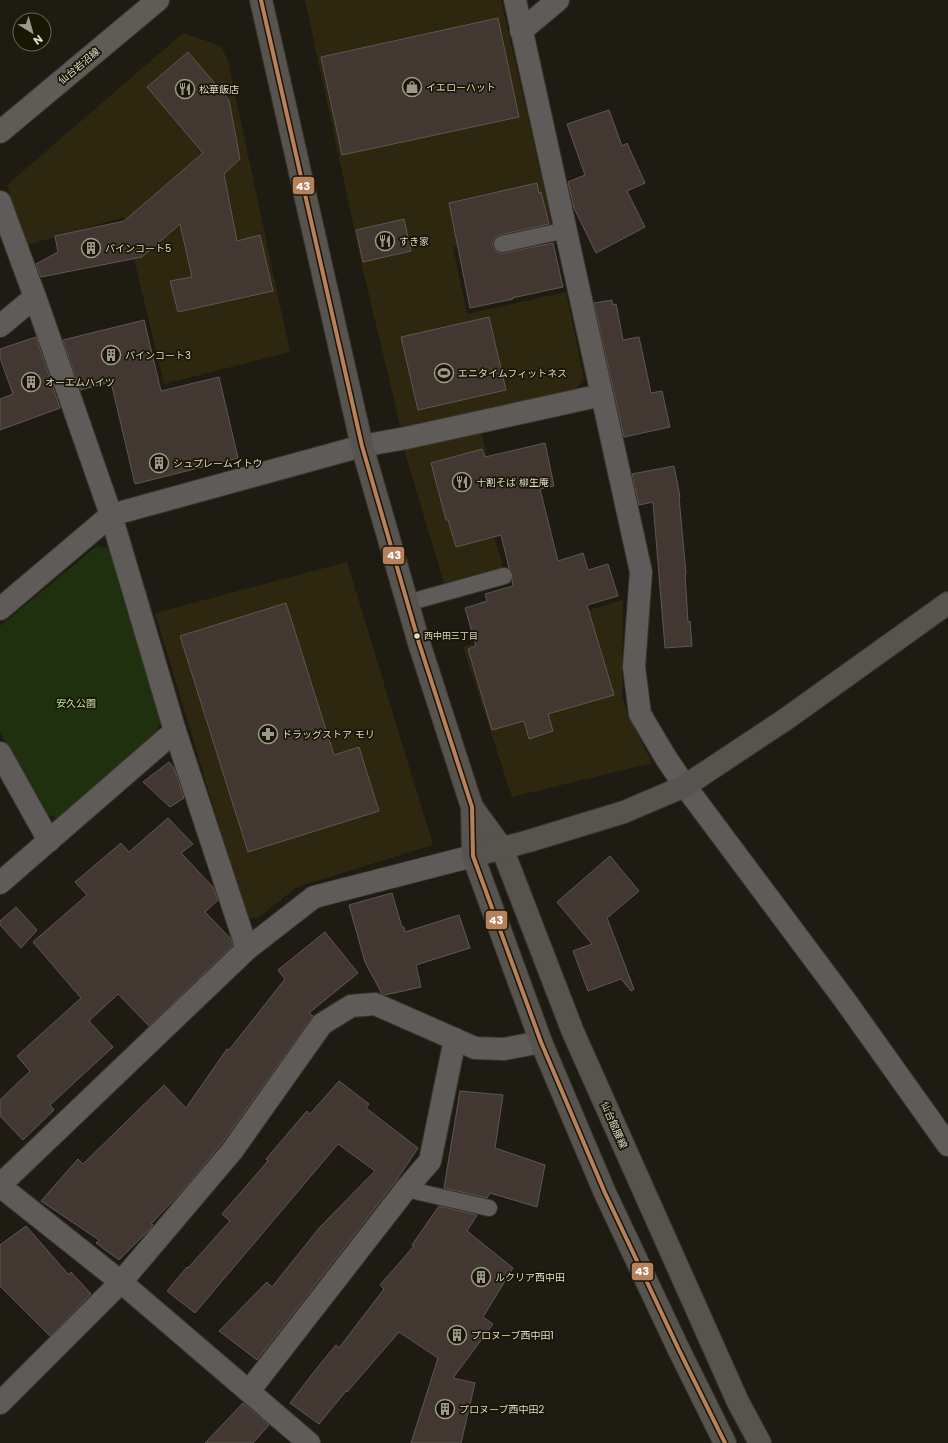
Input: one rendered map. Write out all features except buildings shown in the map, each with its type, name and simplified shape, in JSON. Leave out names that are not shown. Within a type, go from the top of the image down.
[{"type":"main road","name":"仙台岩沼線","points":[[0,132],[158,0]]},
{"type":"main road","name":"仙台館腰線","points":[[261,0],[362,446],[407,604],[472,807],[473,856],[541,1042],[605,1192],[679,1350],[725,1443]]},
{"type":"main road","points":[[473,856],[529,841],[624,812],[685,786],[786,719],[948,603]]},
{"type":"main road","name":"仙台館腰線","points":[[472,807],[502,848],[573,1032],[738,1402],[760,1443]]},
{"type":"street","points":[[515,0],[642,572],[634,667],[640,714],[666,758],[685,786],[844,999],[948,1145]]},
{"type":"street","points":[[521,31],[558,0]]},
{"type":"street","points":[[0,202],[35,297],[111,515],[176,731],[247,949]]},
{"type":"street","points":[[0,326],[35,297]]},
{"type":"street","points":[[0,609],[111,515],[362,446],[406,438],[602,395]]},
{"type":"street","points":[[0,883],[176,731]]},
{"type":"street","points":[[0,753],[48,841]]},
{"type":"street","points":[[309,1443],[121,1282],[0,1186],[247,949],[314,897],[473,856]]},
{"type":"street","points":[[0,1403],[121,1282],[232,1152],[322,1024],[351,1006],[375,1004],[475,1048],[504,1049],[541,1042]]},
{"type":"street","points":[[249,1391],[406,1189],[430,1161],[455,1039]]},
{"type":"lane","points":[[502,244],[566,230]]},
{"type":"lane","points":[[407,604],[504,576]]},
{"type":"lane","points":[[406,1189],[489,1208]]},
{"type":"shaded area","points":[[305,0],[501,0],[553,227],[453,247],[467,314],[566,292],[584,379],[576,389],[408,428],[400,425],[362,266]]},
{"type":"shaded area","points":[[183,33],[221,46],[228,61],[290,352],[164,384],[124,217],[27,245],[7,185]]},
{"type":"shaded area","points":[[481,431],[500,508],[487,512],[503,567],[444,583],[405,453],[407,448]]},
{"type":"shaded area","points":[[347,562],[433,845],[297,887],[258,918],[247,918],[155,613]]},
{"type":"shaded area","points":[[623,600],[622,697],[632,723],[652,763],[512,797],[463,647]]},
{"type":"green space","name":"安久公園","points":[[97,546],[110,549],[161,721],[153,738],[57,818],[45,814],[0,732],[0,626]]},
{"type":"transit line","name":"43","points":[[261,0],[362,446],[419,643],[472,807],[473,856],[541,1042],[605,1193],[679,1350],[725,1443]]},
{"type":"place","name":"イエローハット","points":[[412,87]]},
{"type":"place","name":"松華飯店","points":[[185,89]]},
{"type":"place","name":"すき家","points":[[385,241]]},
{"type":"place","name":"パインコート5","points":[[91,248]]},
{"type":"place","name":"パインコート3","points":[[111,355]]},
{"type":"place","name":"エニタイムフィットネス","points":[[444,373]]},
{"type":"place","name":"オーエムハイツ","points":[[31,382]]},
{"type":"place","name":"シュプレームイトウ","points":[[159,463]]},
{"type":"place","name":"十割そば 柳生庵","points":[[462,482]]},
{"type":"place","name":"西中田三丁目","points":[[417,636]]},
{"type":"place","name":"ドラッグストア モリ","points":[[268,734]]},
{"type":"place","name":"ルクリア西中田","points":[[481,1277]]},
{"type":"place","name":"プロヌーブ西中田1","points":[[457,1335]]},
{"type":"place","name":"プロヌーブ西中田2","points":[[445,1409]]}]
